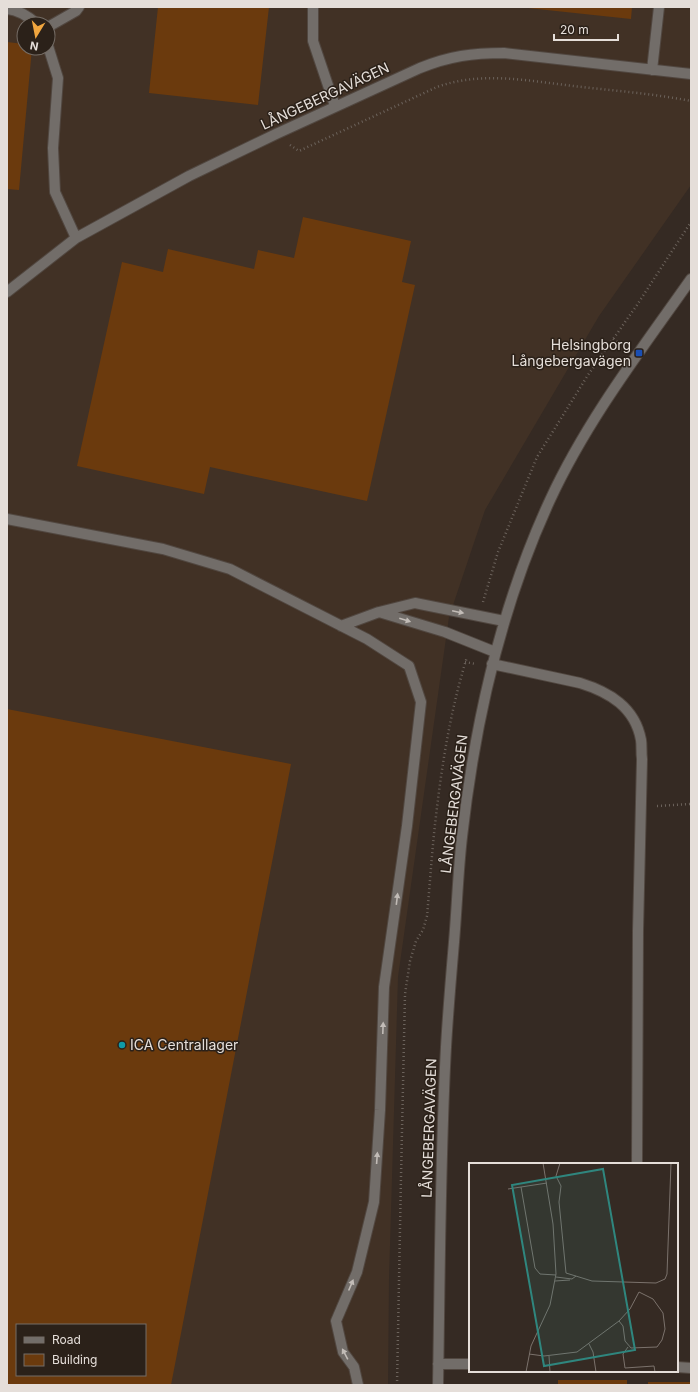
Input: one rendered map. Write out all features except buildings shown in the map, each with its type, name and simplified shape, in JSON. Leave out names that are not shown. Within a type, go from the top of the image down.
[{"type":"street","points":[[56,22],[76,11],[79,7]]},
{"type":"street","points":[[313,7],[314,41],[335,106]]},
{"type":"street","points":[[652,70],[659,7]]},
{"type":"street","points":[[7,9],[14,10],[28,16]]},
{"type":"street","name":"LÅNGEBERGAVÄGEN","points":[[7,292],[76,238],[189,176],[335,106],[435,62],[478,53],[504,53],[691,74]]},
{"type":"street","points":[[51,56],[58,78],[53,148],[55,192],[76,238]]},
{"type":"street","name":"LÅNGEBERGAVÄGEN","points":[[438,1385],[440,1228],[446,1046],[462,839],[477,733],[492,664],[504,622],[531,544],[550,499],[576,449],[598,412],[691,279]]},
{"type":"street","points":[[7,519],[163,549],[230,569],[367,639],[409,666],[420,702],[407,826],[384,987],[380,1110],[374,1202],[357,1272],[336,1321],[343,1352],[354,1367],[358,1385]]},
{"type":"street","points":[[341,626],[379,612],[414,603],[504,622]]},
{"type":"street","points":[[379,612],[445,632],[495,652]]},
{"type":"street","points":[[492,664],[580,683],[609,695],[630,712],[636,723],[641,740],[637,1163]]},
{"type":"street","points":[[438,1364],[469,1364]]},
{"type":"street","points":[[678,1367],[691,1368]]},
{"type":"path","points":[[276,134],[299,151],[437,87],[475,78],[504,78],[656,95],[691,101]]},
{"type":"path","points":[[613,339],[619,343]]},
{"type":"path","points":[[640,808],[691,804]]},
{"type":"shaded area","points":[[7,7],[691,7],[691,185],[599,316],[485,510],[449,617],[398,977],[389,1279],[388,1385],[7,1385]]},
{"type":"place","name":"Helsingborg Långebergavägen","points":[[639,353]]},
{"type":"place","name":"ICA Centrallager","points":[[122,1045]]}]
